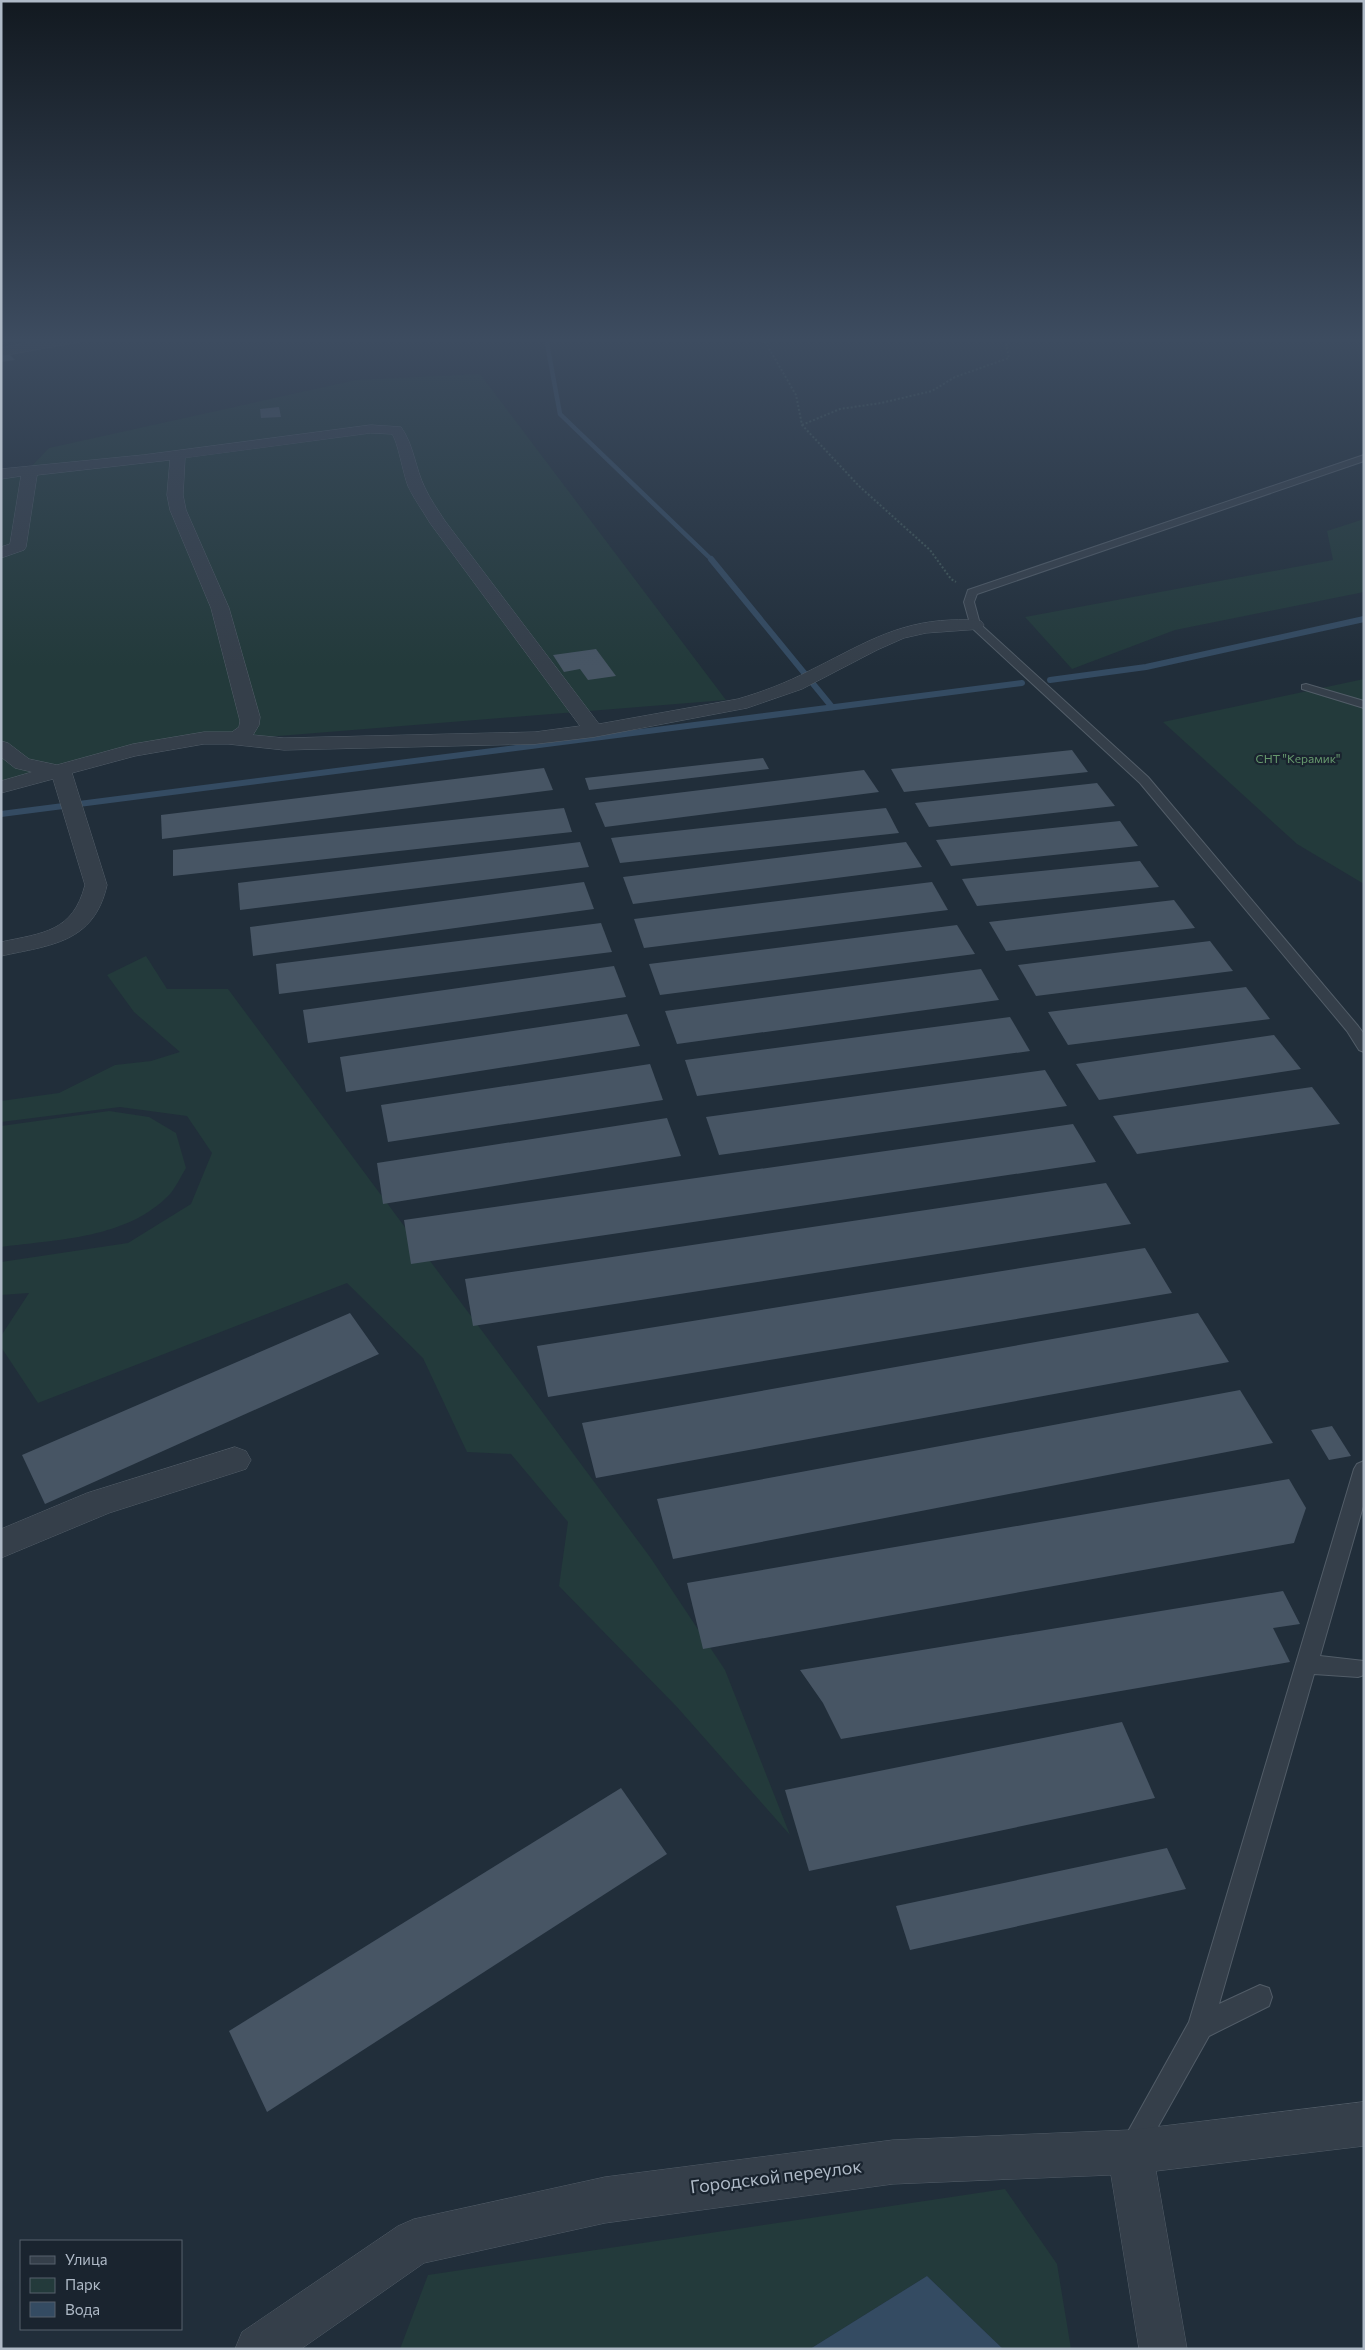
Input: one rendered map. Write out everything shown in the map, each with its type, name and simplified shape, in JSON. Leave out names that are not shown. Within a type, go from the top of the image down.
[{"type":"street","points":[[1,474],[227,448]]},
{"type":"street","points":[[403,448],[406,461],[418,488],[438,523],[518,627],[594,731]]},
{"type":"street","points":[[178,454],[175,495],[178,510],[220,608],[250,717],[250,726],[246,732],[236,738]]},
{"type":"street","points":[[1,553],[18,547],[30,470]]},
{"type":"street","points":[[1,787],[133,750],[204,738],[236,738],[293,744],[535,738],[594,731],[740,704],[800,682],[881,640],[900,633],[926,628],[975,625]]},
{"type":"street","points":[[1,747],[22,764],[61,771]]},
{"type":"street","points":[[1,949],[52,937],[68,931],[84,919],[94,901],[96,885],[61,771]]},
{"type":"street","points":[[1,1544],[99,1503],[235,1460]]},
{"type":"street","name":"Городской переулок","points":[[259,2349],[414,2242],[605,2200],[893,2162],[1130,2152],[1364,2124]]},
{"type":"street","points":[[1130,2152],[1163,2349]]},
{"type":"lane","points":[[1364,458],[972,592],[969,602],[975,625],[1144,780],[1353,1029],[1364,1047]]},
{"type":"lane","points":[[1306,687],[1364,705]]},
{"type":"lane","points":[[1130,2152],[1200,2027],[1364,1469]]},
{"type":"lane","points":[[1307,1664],[1358,1668]]},
{"type":"lane","points":[[1200,2027],[1260,1997]]},
{"type":"path","points":[[823,448],[859,486],[930,550],[951,579],[972,592]]},
{"type":"green space","points":[[49,448],[536,448],[726,700],[141,747],[1,790],[1,477],[23,475]]},
{"type":"green space","points":[[1364,519],[1364,592],[1175,630],[1072,669],[1025,617],[1333,560],[1327,531]]},
{"type":"green space","name":"СНТ \"Керамик\"","points":[[1364,679],[1364,884],[1297,844],[1163,722]]},
{"type":"green space","points":[[146,956],[167,989],[228,989],[650,1557],[725,1670],[790,1835],[677,1707],[559,1586],[568,1522],[511,1454],[467,1452],[423,1358],[347,1283],[38,1403],[1,1347],[1,1336],[29,1293],[1,1295],[1,1262],[128,1243],[191,1204],[212,1153],[187,1116],[120,1107],[1,1122],[1,1101],[59,1093],[115,1065],[151,1061],[180,1052],[134,1012],[107,975]]},
{"type":"green space","points":[[109,1111],[149,1117],[176,1133],[186,1168],[170,1194],[153,1209],[134,1220],[113,1228],[69,1239],[1,1247],[1,1126]]},
{"type":"green space","points":[[1005,2189],[1057,2264],[1071,2349],[1003,2349],[927,2276],[810,2349],[400,2349],[428,2275]]},
{"type":"water","points":[[927,2276],[1003,2349],[810,2349]]},
{"type":"building","points":[[596,649],[616,676],[588,680],[580,669],[564,672],[553,655]]},
{"type":"building","points":[[1072,750],[1088,772],[904,792],[891,769]]},
{"type":"building","points":[[763,758],[769,769],[589,790],[585,778]]},
{"type":"building","points":[[544,768],[553,790],[162,839],[161,815]]},
{"type":"building","points":[[864,770],[879,792],[605,827],[595,803]]},
{"type":"building","points":[[1097,783],[1115,806],[929,827],[915,803]]},
{"type":"building","points":[[564,808],[572,832],[173,876],[173,850]]},
{"type":"building","points":[[886,808],[899,833],[620,863],[611,838]]},
{"type":"building","points":[[1120,821],[1138,846],[951,866],[936,840]]},
{"type":"building","points":[[580,842],[589,867],[240,910],[238,883]]},
{"type":"building","points":[[906,842],[922,867],[633,904],[623,877]]},
{"type":"building","points":[[1140,861],[1159,887],[977,906],[962,879]]},
{"type":"building","points":[[584,882],[594,909],[253,956],[250,927]]},
{"type":"building","points":[[932,882],[948,910],[644,948],[634,919]]},
{"type":"building","points":[[1174,900],[1195,928],[1006,951],[989,922]]},
{"type":"building","points":[[601,923],[612,952],[279,994],[276,964]]},
{"type":"building","points":[[957,925],[975,954],[660,995],[649,964]]},
{"type":"building","points":[[1210,941],[1233,971],[1036,996],[1018,965]]},
{"type":"building","points":[[614,966],[626,997],[308,1043],[303,1010]]},
{"type":"building","points":[[981,969],[999,1000],[677,1044],[665,1011]]},
{"type":"building","points":[[1246,987],[1270,1019],[1068,1045],[1048,1012]]},
{"type":"building","points":[[627,1014],[640,1046],[346,1092],[340,1057]]},
{"type":"building","points":[[1010,1017],[1030,1051],[697,1096],[685,1060]]},
{"type":"building","points":[[1274,1035],[1301,1069],[1099,1100],[1076,1064]]},
{"type":"building","points":[[650,1064],[663,1100],[388,1142],[381,1105]]},
{"type":"building","points":[[1045,1070],[1067,1106],[719,1155],[706,1117]]},
{"type":"building","points":[[1312,1087],[1340,1124],[1137,1154],[1113,1116]]},
{"type":"building","points":[[667,1118],[681,1156],[383,1204],[377,1163]]},
{"type":"building","points":[[1073,1124],[1096,1162],[411,1264],[404,1220]]},
{"type":"building","points":[[1106,1183],[1131,1224],[473,1326],[465,1279]]},
{"type":"building","points":[[1145,1248],[1172,1293],[548,1397],[537,1346]]},
{"type":"building","points":[[350,1313],[379,1354],[45,1504],[22,1455]]},
{"type":"building","points":[[1198,1313],[1229,1362],[596,1478],[582,1423]]},
{"type":"building","points":[[1240,1390],[1273,1443],[673,1559],[657,1499]]},
{"type":"building","points":[[1332,1426],[1351,1456],[1329,1460],[1311,1430]]},
{"type":"building","points":[[1289,1479],[1306,1508],[1294,1543],[703,1649],[687,1583]]},
{"type":"building","points":[[1283,1591],[1300,1624],[1273,1628],[1290,1662],[841,1739],[823,1703],[800,1670]]},
{"type":"building","points":[[1122,1722],[1155,1798],[809,1871],[785,1790]]},
{"type":"building","points":[[621,1788],[667,1854],[267,2112],[229,2031]]},
{"type":"building","points":[[1167,1848],[1186,1889],[910,1950],[896,1906]]},
{"type":"waterway","points":[[595,448],[711,559]]},
{"type":"waterway","points":[[711,559],[832,707]]},
{"type":"waterway","points":[[1050,680],[1146,667],[1364,619]]},
{"type":"waterway","points":[[1,814],[1022,683]]}]
